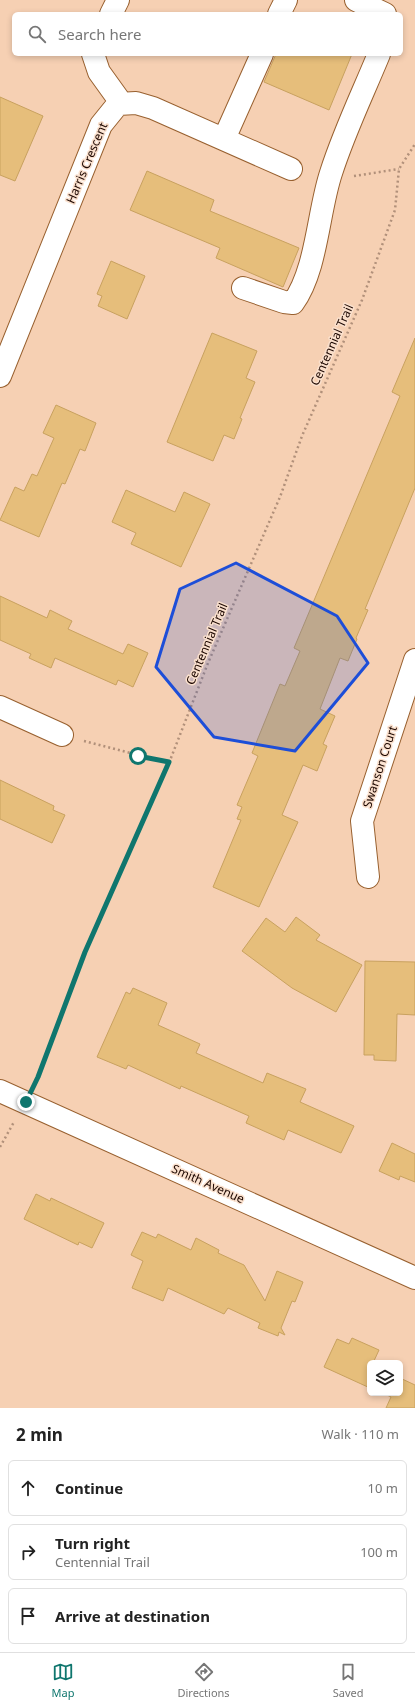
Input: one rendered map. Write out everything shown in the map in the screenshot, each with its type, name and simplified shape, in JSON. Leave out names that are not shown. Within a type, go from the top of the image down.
[{"type":"street","points":[[112,12],[118,0]]},
{"type":"street","points":[[280,12],[286,0]]},
{"type":"street","points":[[356,0],[381,12]]},
{"type":"street","points":[[94,56],[99,72],[122,104],[136,103],[153,108],[291,169]]},
{"type":"street","points":[[224,139],[261,56]]},
{"type":"street","points":[[243,288],[284,302],[293,303],[301,293],[315,244],[331,173],[378,56]]},
{"type":"street","name":"Harris Crescent","points":[[0,376],[101,125],[118,104],[122,104]]},
{"type":"street","name":"Swanson Court","points":[[368,877],[362,821],[415,660]]},
{"type":"street","points":[[0,707],[62,735]]},
{"type":"street","name":"Smith Avenue","points":[[0,1090],[415,1278]]},
{"type":"path","name":"Centennial Trail","points":[[0,1147],[26,1102],[38,1077],[85,952],[169,762],[208,663],[280,497],[302,436],[362,300],[395,210],[399,169],[415,144]]},
{"type":"path","points":[[62,735],[169,762]]},
{"type":"highlighted area","points":[[236,563],[337,616],[368,663],[295,751],[214,737],[156,667],[180,589]]},
{"type":"building","points":[[275,56],[351,56],[329,110],[264,82]]},
{"type":"building","points":[[0,97],[43,116],[15,181],[0,175]]},
{"type":"building","points":[[147,171],[214,200],[210,211],[299,248],[283,287],[216,258],[220,248],[130,210]]},
{"type":"building","points":[[111,261],[145,276],[127,319],[98,306],[102,296],[97,294]]},
{"type":"building","points":[[212,333],[257,351],[246,378],[255,382],[240,418],[242,419],[234,439],[224,435],[213,461],[167,442]]},
{"type":"building","points":[[415,338],[415,488],[365,609],[368,610],[348,661],[340,658],[320,709],[335,716],[323,744],[327,746],[317,771],[303,765],[282,815],[298,822],[259,907],[213,887],[241,820],[237,819],[242,807],[237,805],[258,756],[252,753],[280,684],[285,686],[300,651],[294,648],[400,396],[392,392]]},
{"type":"building","points":[[56,405],[96,423],[85,451],[80,449],[65,484],[62,483],[39,537],[0,520],[15,487],[24,491],[32,474],[37,476],[54,438],[43,433]]},
{"type":"building","points":[[126,490],[175,512],[184,492],[210,504],[181,567],[131,544],[136,533],[112,522]]},
{"type":"building","points":[[0,596],[47,618],[50,610],[72,621],[68,629],[123,654],[128,644],[148,653],[133,687],[118,680],[116,685],[55,658],[51,668],[29,658],[31,654],[0,640]]},
{"type":"building","points":[[0,780],[54,806],[53,810],[65,815],[52,843],[0,819]]},
{"type":"building","points":[[296,917],[320,935],[316,940],[362,965],[336,1012],[292,988],[242,951],[266,918],[285,932]]},
{"type":"building","points":[[365,961],[415,962],[415,1015],[397,1014],[396,1061],[374,1060],[374,1055],[364,1055]]},
{"type":"building","points":[[133,988],[167,1003],[158,1025],[200,1044],[196,1053],[263,1083],[267,1073],[306,1089],[300,1102],[354,1126],[341,1153],[288,1130],[284,1140],[246,1123],[249,1116],[181,1086],[180,1089],[128,1065],[126,1069],[97,1057],[126,992],[130,994]]},
{"type":"building","points":[[392,1143],[415,1154],[415,1182],[400,1176],[399,1180],[379,1171]]},
{"type":"building","points":[[36,1194],[50,1201],[51,1198],[104,1223],[92,1248],[79,1242],[78,1245],[24,1219]]},
{"type":"building","points":[[142,1232],[156,1238],[158,1234],[191,1250],[196,1238],[219,1250],[218,1253],[244,1265],[265,1301],[277,1271],[303,1282],[295,1302],[292,1301],[281,1328],[285,1335],[279,1332],[278,1336],[258,1328],[260,1323],[228,1308],[224,1314],[168,1288],[163,1301],[132,1288],[143,1261],[131,1255]]},
{"type":"building","points":[[352,1338],[379,1350],[374,1360],[367,1360],[367,1387],[324,1367],[337,1339],[349,1344]]},
{"type":"building","points":[[403,1379],[415,1385],[415,1408],[386,1408],[391,1397],[389,1396],[403,1396]]},
{"type":"route","points":[[26,1102],[38,1077],[85,952],[169,762],[138,756]]}]
